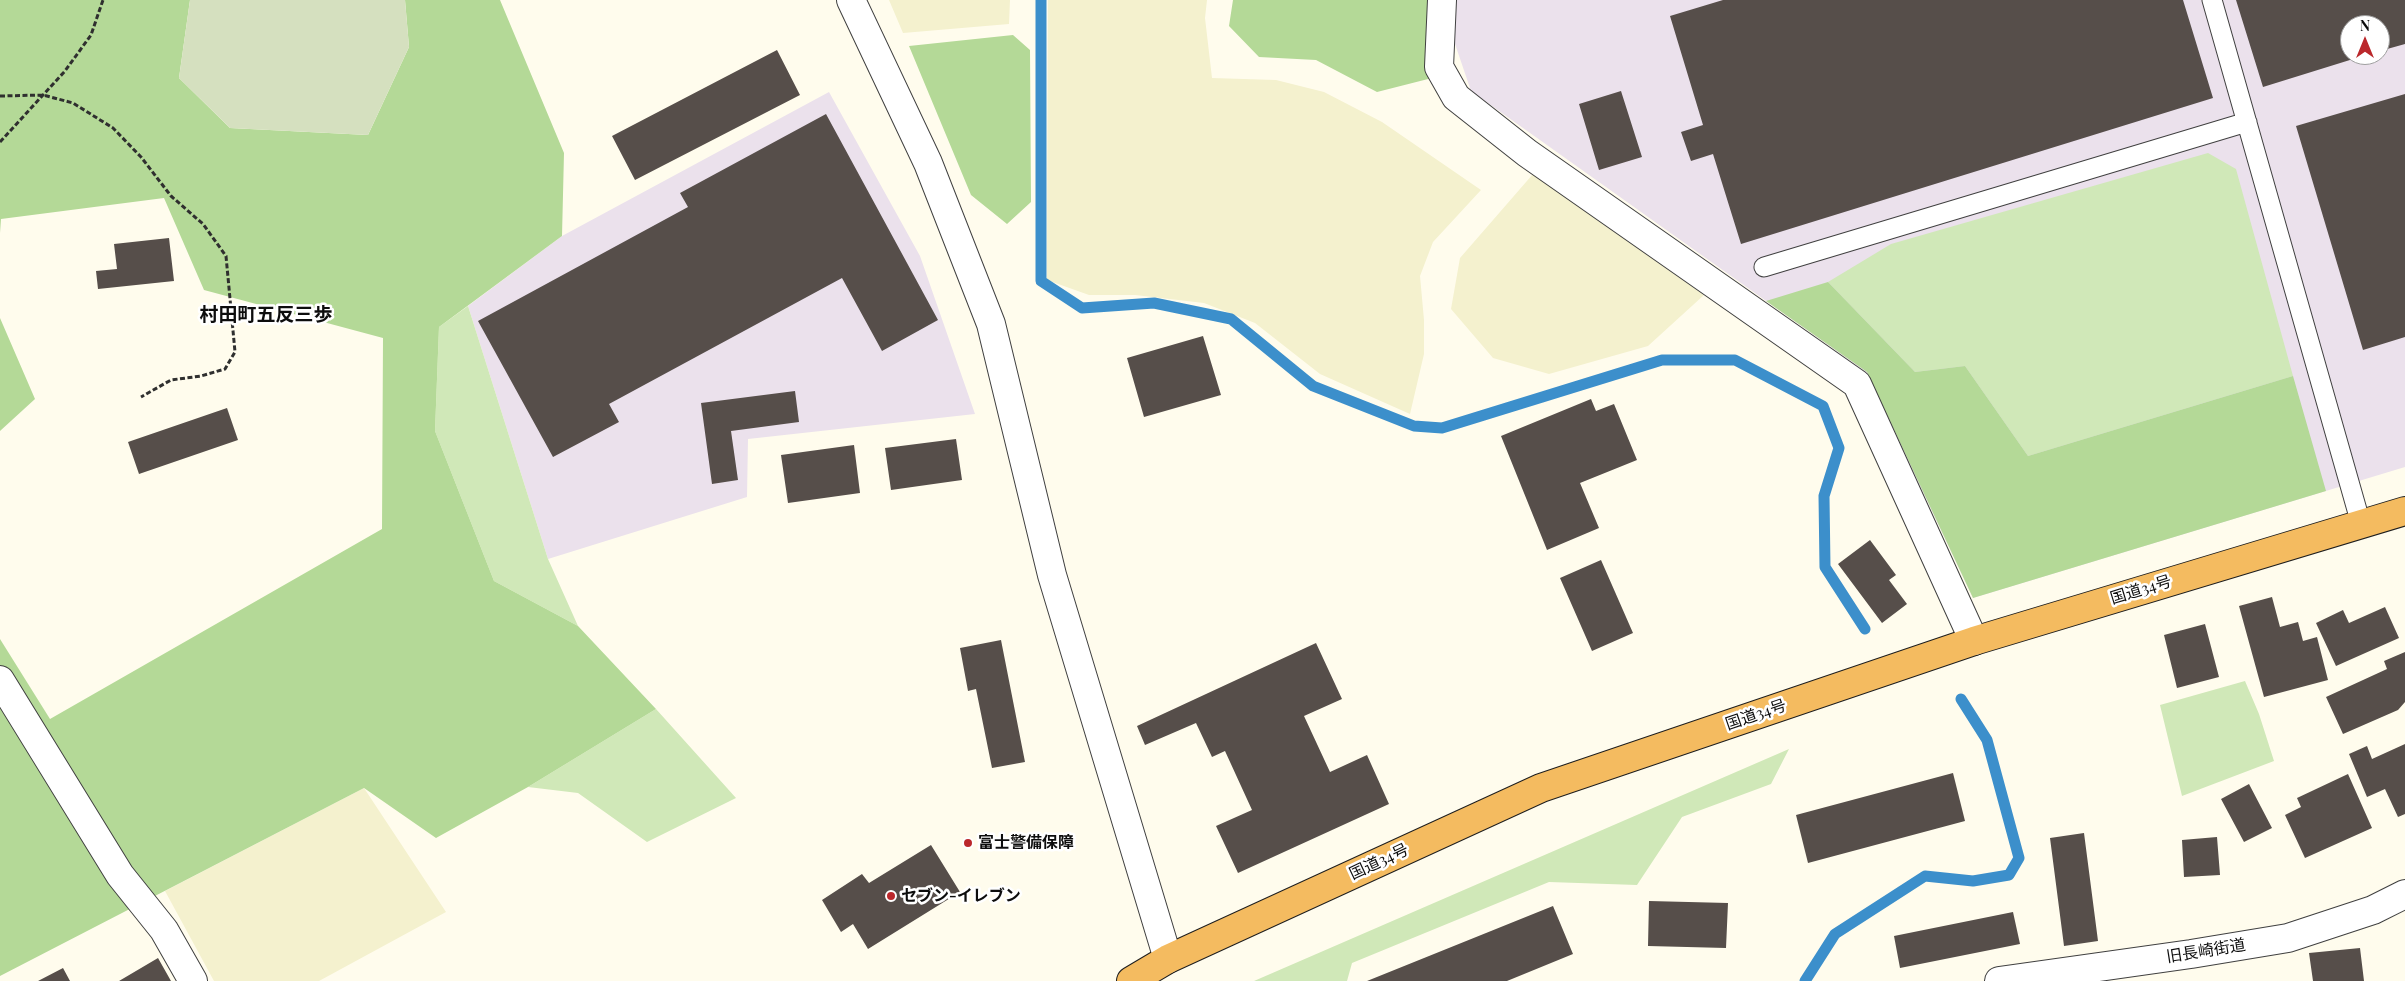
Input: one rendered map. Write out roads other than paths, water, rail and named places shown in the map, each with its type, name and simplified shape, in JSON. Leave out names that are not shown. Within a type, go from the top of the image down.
[{"type":"highway","name":"国道34号","points":[[1131,981],[1168,959],[1541,788],[1974,641],[2405,511]]},
{"type":"street","points":[[851,0],[928,164],[991,324],[1052,575],[1168,959]]},
{"type":"street","points":[[1442,0],[1439,67],[1456,97],[1526,152],[1857,384],[1974,641]]},
{"type":"street","points":[[0,680],[120,875],[164,930],[193,981]]},
{"type":"street","name":"旧長崎街道","points":[[1999,981],[2191,954],[2288,938],[2373,910],[2405,894]]},
{"type":"lane","points":[[2212,0],[2362,524]]},
{"type":"lane","points":[[1764,267],[2247,122]]},
{"type":"waterway","points":[[1041,0],[1041,281],[1082,308],[1154,303],[1231,319],[1313,386],[1414,426],[1442,428],[1662,360],[1735,360],[1823,406],[1839,448],[1824,496],[1825,567],[1865,629]]},
{"type":"waterway","points":[[1805,981],[1835,934],[1925,876],[1973,881],[2009,875],[2019,858],[1987,740],[1961,699]]},
{"type":"place","name":"富士警備保障","points":[[968,843]]},
{"type":"place","name":"セブン-イレブン","points":[[891,896]]},
{"type":"district","name":"村田町五反三歩","points":[[266,315]]}]
